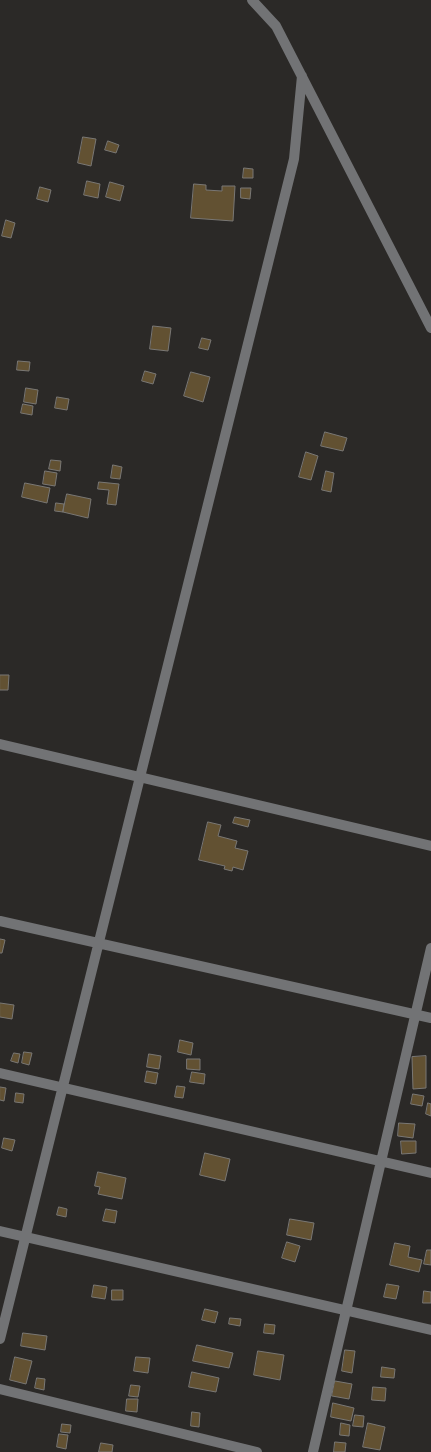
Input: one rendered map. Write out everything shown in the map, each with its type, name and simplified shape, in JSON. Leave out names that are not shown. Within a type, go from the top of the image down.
[{"type":"street","points":[[252,0],[276,26],[431,328]]},
{"type":"street","points":[[0,1339],[294,160],[302,76]]},
{"type":"street","points":[[0,744],[431,846]]},
{"type":"street","points":[[0,921],[431,1018]]},
{"type":"street","points":[[313,1452],[431,948]]},
{"type":"street","points":[[0,1073],[431,1173]]},
{"type":"street","points":[[0,1231],[431,1330]]},
{"type":"street","points":[[0,1389],[257,1452]]},
{"type":"building","points":[[83,137],[96,139],[91,166],[78,163]]},
{"type":"building","points":[[108,141],[119,145],[116,153],[105,150]]},
{"type":"building","points":[[244,168],[253,169],[253,178],[243,178]]},
{"type":"building","points":[[87,181],[100,184],[98,198],[84,195]]},
{"type":"building","points":[[110,182],[124,186],[120,201],[106,197]]},
{"type":"building","points":[[194,184],[206,185],[206,190],[222,191],[222,186],[235,186],[233,221],[191,218]]},
{"type":"building","points":[[40,187],[51,190],[48,202],[37,199]]},
{"type":"building","points":[[241,188],[251,188],[250,199],[241,198]]},
{"type":"building","points":[[6,220],[15,223],[11,238],[2,236]]},
{"type":"building","points":[[153,326],[171,328],[168,351],[150,349]]},
{"type":"building","points":[[202,338],[211,340],[208,350],[199,348]]},
{"type":"building","points":[[18,361],[30,362],[29,371],[17,370]]},
{"type":"building","points":[[145,371],[156,374],[153,384],[142,381]]},
{"type":"building","points":[[191,372],[210,377],[203,402],[184,396]]},
{"type":"building","points":[[26,388],[38,390],[36,404],[24,402]]},
{"type":"building","points":[[57,397],[69,399],[67,410],[55,408]]},
{"type":"building","points":[[23,404],[33,406],[32,415],[21,413]]},
{"type":"building","points":[[325,432],[347,438],[343,451],[321,446]]},
{"type":"building","points":[[306,452],[318,456],[311,480],[299,477]]},
{"type":"building","points":[[51,460],[61,461],[60,471],[49,469]]},
{"type":"building","points":[[113,465],[122,467],[120,479],[111,478]]},
{"type":"building","points":[[45,471],[57,473],[55,486],[43,484]]},
{"type":"building","points":[[326,471],[334,473],[331,492],[322,490]]},
{"type":"building","points":[[99,482],[119,484],[116,505],[107,504],[109,490],[98,489]]},
{"type":"building","points":[[25,483],[50,488],[47,503],[22,497]]},
{"type":"building","points":[[67,494],[91,499],[88,518],[63,512]]},
{"type":"building","points":[[56,503],[64,504],[63,512],[55,511]]},
{"type":"building","points":[[0,675],[9,675],[8,690],[0,690]]},
{"type":"building","points":[[235,817],[250,820],[248,827],[233,823]]},
{"type":"building","points":[[208,822],[221,825],[218,836],[237,841],[235,848],[248,851],[243,870],[233,867],[232,871],[224,869],[225,866],[199,860]]},
{"type":"building","points":[[0,939],[5,940],[2,953],[0,953]]},
{"type":"building","points":[[0,1003],[14,1005],[12,1019],[0,1017]]},
{"type":"building","points":[[180,1040],[193,1043],[191,1055],[178,1052]]},
{"type":"building","points":[[24,1052],[32,1053],[29,1065],[22,1063]]},
{"type":"building","points":[[14,1053],[20,1054],[18,1063],[11,1061]]},
{"type":"building","points":[[149,1054],[161,1056],[159,1069],[147,1067]]},
{"type":"building","points":[[426,1056],[426,1088],[413,1089],[412,1057]]},
{"type":"building","points":[[187,1059],[200,1059],[200,1070],[187,1069]]},
{"type":"building","points":[[147,1071],[158,1073],[156,1084],[145,1082]]},
{"type":"building","points":[[192,1072],[205,1074],[204,1084],[190,1082]]},
{"type":"building","points":[[177,1086],[185,1087],[183,1098],[175,1097]]},
{"type":"building","points":[[0,1087],[6,1088],[4,1101],[0,1100]]},
{"type":"building","points":[[16,1093],[24,1094],[23,1103],[15,1102]]},
{"type":"building","points":[[413,1094],[424,1096],[422,1106],[411,1104]]},
{"type":"building","points":[[428,1103],[431,1104],[431,1116],[426,1114]]},
{"type":"building","points":[[399,1123],[415,1124],[413,1138],[398,1136]]},
{"type":"building","points":[[4,1138],[15,1140],[12,1151],[2,1148]]},
{"type":"building","points":[[401,1141],[416,1141],[416,1153],[402,1154]]},
{"type":"building","points":[[205,1153],[230,1159],[225,1181],[200,1175]]},
{"type":"building","points":[[98,1172],[126,1178],[122,1199],[98,1194],[100,1187],[95,1186]]},
{"type":"building","points":[[59,1207],[67,1209],[66,1217],[57,1215]]},
{"type":"building","points":[[106,1209],[117,1211],[115,1223],[103,1221]]},
{"type":"building","points":[[290,1219],[314,1223],[311,1240],[287,1235]]},
{"type":"building","points":[[287,1242],[300,1246],[295,1262],[282,1258]]},
{"type":"building","points":[[395,1243],[410,1246],[408,1257],[422,1260],[419,1272],[390,1265]]},
{"type":"building","points":[[427,1250],[431,1250],[431,1265],[424,1264]]},
{"type":"building","points":[[387,1284],[399,1286],[396,1299],[384,1297]]},
{"type":"building","points":[[94,1285],[107,1287],[105,1299],[92,1297]]},
{"type":"building","points":[[112,1290],[123,1290],[123,1300],[112,1300]]},
{"type":"building","points":[[424,1291],[431,1292],[431,1303],[423,1303]]},
{"type":"building","points":[[205,1309],[218,1312],[215,1323],[202,1320]]},
{"type":"building","points":[[230,1318],[241,1319],[240,1326],[229,1324]]},
{"type":"building","points":[[265,1324],[275,1325],[274,1334],[264,1333]]},
{"type":"building","points":[[23,1333],[47,1336],[45,1350],[21,1346]]},
{"type":"building","points":[[197,1345],[233,1353],[229,1368],[193,1361]]},
{"type":"building","points":[[345,1350],[355,1351],[352,1373],[342,1371]]},
{"type":"building","points":[[258,1351],[284,1355],[280,1380],[254,1375]]},
{"type":"building","points":[[15,1357],[32,1361],[26,1384],[10,1380]]},
{"type":"building","points":[[136,1357],[150,1358],[148,1373],[134,1371]]},
{"type":"building","points":[[382,1367],[395,1369],[394,1378],[381,1377]]},
{"type":"building","points":[[192,1372],[219,1378],[216,1392],[189,1387]]},
{"type":"building","points":[[37,1378],[45,1379],[44,1390],[35,1388]]},
{"type":"building","points":[[335,1381],[352,1384],[349,1399],[332,1396]]},
{"type":"building","points":[[131,1385],[140,1386],[138,1397],[129,1396]]},
{"type":"building","points":[[373,1387],[386,1388],[385,1401],[372,1400]]},
{"type":"building","points":[[127,1399],[138,1399],[137,1412],[126,1411]]},
{"type":"building","points":[[333,1403],[354,1408],[351,1421],[331,1417]]},
{"type":"building","points":[[192,1412],[200,1413],[199,1427],[191,1426]]},
{"type":"building","points":[[355,1415],[364,1416],[363,1427],[353,1426]]},
{"type":"building","points":[[341,1423],[350,1425],[349,1436],[340,1435]]},
{"type":"building","points":[[368,1423],[385,1427],[380,1450],[363,1447]]},
{"type":"building","points":[[62,1424],[71,1425],[70,1433],[61,1432]]},
{"type":"building","points":[[59,1434],[68,1435],[66,1449],[57,1447]]},
{"type":"building","points":[[335,1442],[346,1443],[345,1452],[334,1452]]},
{"type":"building","points":[[101,1443],[113,1445],[112,1452],[99,1452]]}]
